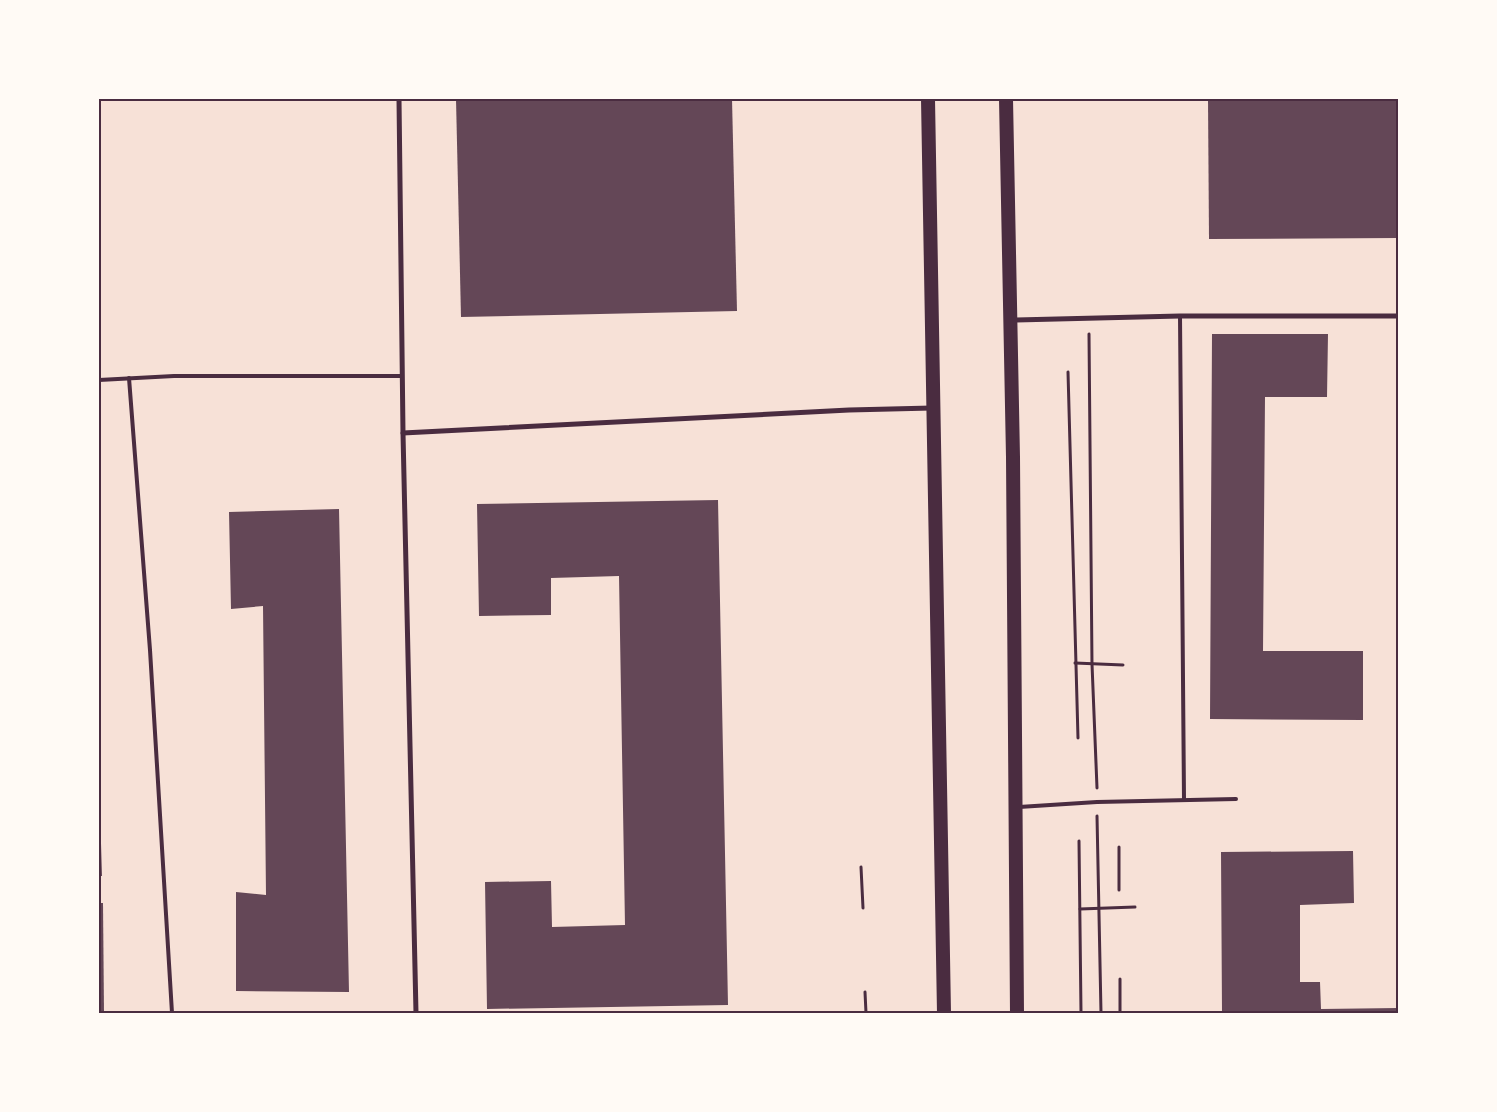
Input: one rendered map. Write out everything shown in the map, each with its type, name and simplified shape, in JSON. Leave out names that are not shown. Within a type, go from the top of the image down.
[{"type":"highway","points":[[928,99],[944,1013]]},
{"type":"highway","points":[[1006,99],[1014,466],[1017,1013]]},
{"type":"street","points":[[399,99],[403,433],[416,1013]]},
{"type":"street","points":[[1010,320],[1180,316],[1398,316]]},
{"type":"street","points":[[403,433],[849,410],[934,408]]},
{"type":"lane","points":[[1180,316],[1184,800]]},
{"type":"lane","points":[[99,380],[174,376],[402,376]]},
{"type":"lane","points":[[130,378],[149,640],[172,1013]]},
{"type":"lane","points":[[1016,807],[1097,802],[1236,799]]},
{"type":"path","points":[[1089,318],[1092,664],[1101,1013]]},
{"type":"path","points":[[1068,372],[1078,738]]},
{"type":"path","points":[[1076,663],[1123,665]]},
{"type":"path","points":[[1078,841],[1081,1013]]},
{"type":"path","points":[[1119,847],[1119,890]]},
{"type":"path","points":[[861,867],[863,908]]},
{"type":"path","points":[[1080,909],[1135,908]]},
{"type":"path","points":[[1120,979],[1120,1013]]},
{"type":"path","points":[[865,992],[866,1013]]},
{"type":"building","points":[[456,99],[732,99],[737,311],[461,317]]},
{"type":"building","points":[[1208,99],[1398,99],[1398,238],[1209,239]]},
{"type":"building","points":[[1212,334],[1328,334],[1327,397],[1265,397],[1263,651],[1363,651],[1363,720],[1210,719]]},
{"type":"building","points":[[718,500],[728,1005],[487,1009],[485,882],[551,881],[552,927],[625,925],[619,576],[551,578],[551,615],[479,616],[477,504]]},
{"type":"building","points":[[339,509],[349,992],[236,991],[236,892],[266,895],[263,606],[231,609],[229,512]]},
{"type":"building","points":[[100,811],[102,876],[99,876]]},
{"type":"building","points":[[1353,851],[1354,903],[1300,905],[1300,982],[1320,982],[1321,1009],[1398,1008],[1398,1013],[1222,1013],[1221,852]]},
{"type":"building","points":[[99,903],[103,903],[104,1013],[99,1013]]}]
